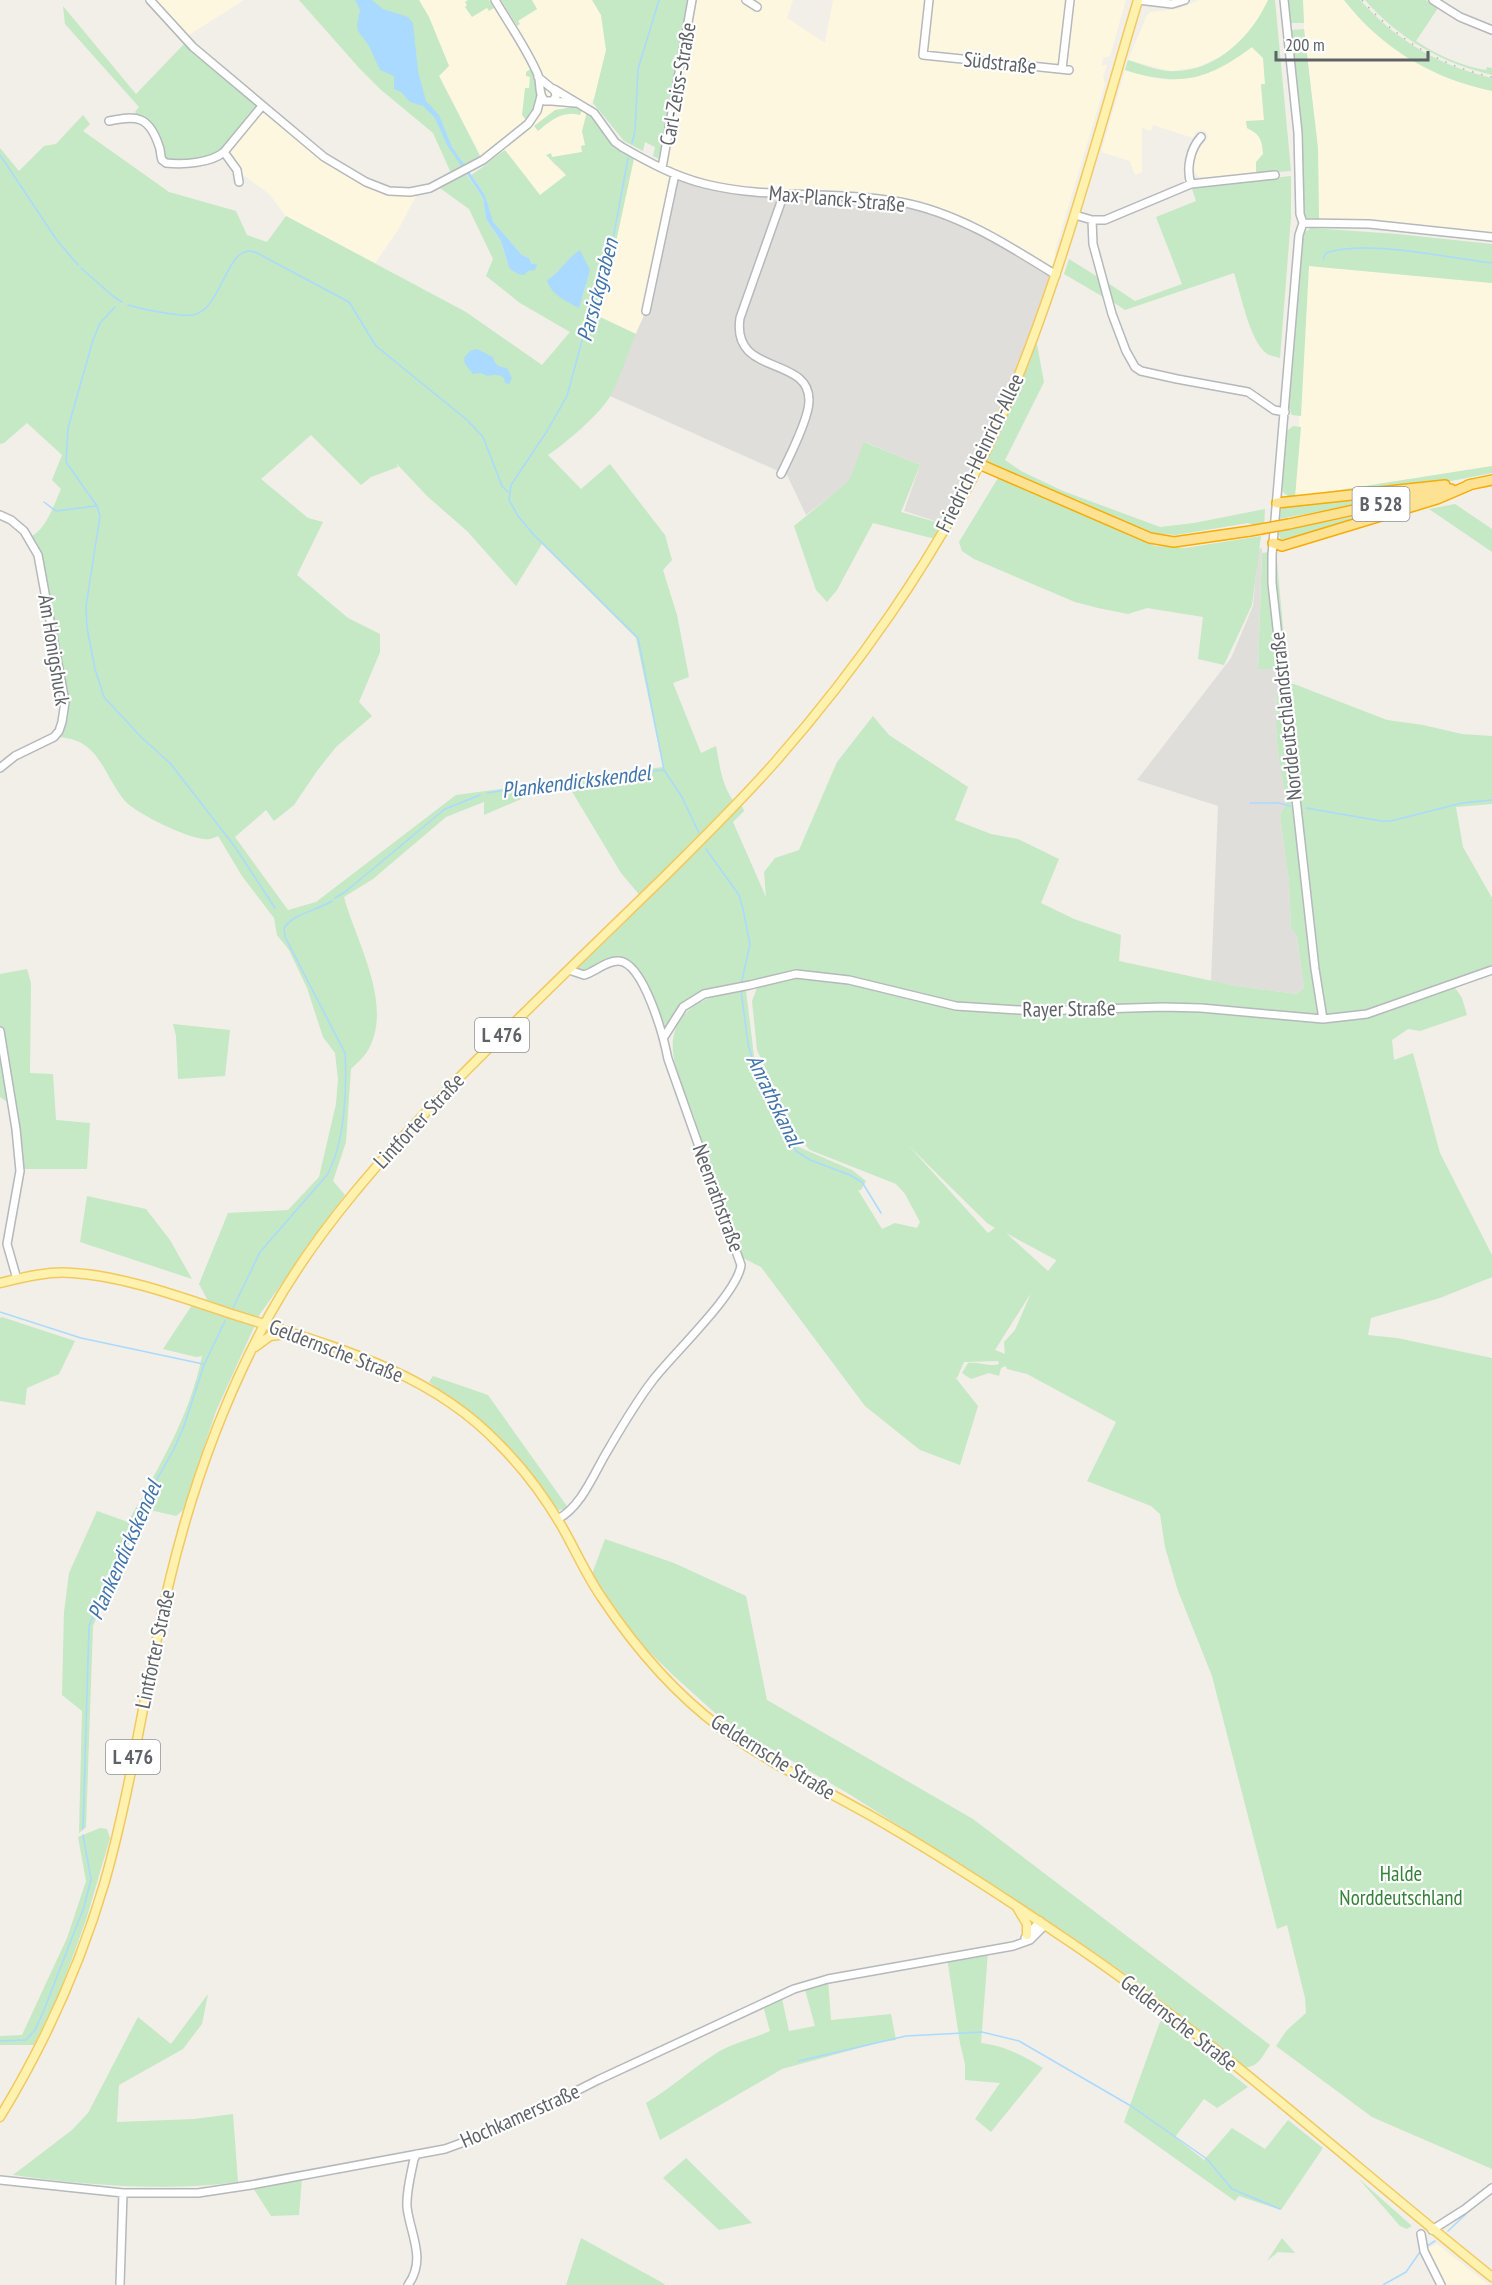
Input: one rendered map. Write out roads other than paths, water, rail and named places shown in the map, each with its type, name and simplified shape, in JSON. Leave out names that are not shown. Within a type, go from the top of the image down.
[{"type":"highway","name":"B 528","points":[[980,464],[1150,538],[1174,542],[1289,524],[1492,480]]},
{"type":"highway","points":[[1277,503],[1431,486],[1472,484]]},
{"type":"highway","points":[[1273,543],[1282,546],[1316,536],[1437,500],[1472,484]]},
{"type":"main road","name":"Friedrich-Heinrich-Allee","points":[[698,843],[776,761],[869,646],[943,532],[980,464],[1011,393],[1056,274],[1138,0]]},
{"type":"main road","name":"Lintforter Straße","points":[[0,2117],[43,2039],[68,1985],[92,1924],[118,1827],[169,1583],[186,1517],[206,1453],[236,1381],[265,1324],[290,1281],[325,1229],[367,1177],[429,1108],[698,843]]},
{"type":"main road","name":"Geldernsche Straße","points":[[0,1284],[58,1273],[99,1276],[205,1305],[350,1352],[385,1366],[426,1387],[462,1410],[498,1442],[533,1483],[558,1520],[601,1596],[635,1644],[668,1681],[718,1726],[772,1761],[898,1832],[1015,1904],[1136,1989],[1263,2089],[1492,2277]]},
{"type":"main road","points":[[252,1349],[270,1336],[292,1334]]},
{"type":"main road","points":[[1015,1904],[1025,1919],[1027,1935]]},
{"type":"street","points":[[150,0],[193,48],[331,162],[383,189],[410,192],[430,188],[483,160],[528,124],[537,111],[545,87],[553,88],[556,96],[537,111]]},
{"type":"street","points":[[495,0],[538,76],[541,94],[545,101],[569,101],[583,105]]},
{"type":"street","name":"Carl-Zeiss-Straße","points":[[662,168],[692,0]]},
{"type":"street","points":[[746,0],[757,7]]},
{"type":"street","name":"Südstraße","points":[[929,0],[923,55],[1066,69],[1070,0]]},
{"type":"street","points":[[1138,0],[1172,4],[1185,0]]},
{"type":"street","name":"Norddeutschlandstraße","points":[[1284,0],[1298,133],[1300,214],[1303,223],[1300,229],[1273,543],[1272,583],[1314,958],[1323,1019]]},
{"type":"street","points":[[1433,0],[1460,17],[1492,30]]},
{"type":"street","name":"Max-Planck-Straße","points":[[538,76],[594,113],[615,142],[675,174],[707,185],[737,190],[853,196],[922,207],[947,215],[1056,274]]},
{"type":"street","points":[[109,121],[131,116],[140,118],[149,126],[160,148],[162,160],[166,163],[205,160],[218,157],[224,152],[262,106]]},
{"type":"street","points":[[1191,184],[1188,168],[1195,145],[1201,137]]},
{"type":"street","points":[[224,152],[237,170],[239,182]]},
{"type":"street","points":[[646,311],[675,174]]},
{"type":"street","points":[[1075,215],[1092,220],[1111,218],[1191,184],[1275,175]]},
{"type":"street","points":[[781,474],[806,416],[809,400],[807,389],[801,380],[793,375],[752,355],[740,341],[738,330],[740,318],[782,202],[782,194]]},
{"type":"street","points":[[1092,220],[1093,244],[1112,314],[1126,351],[1135,367],[1141,371],[1168,377],[1248,392],[1274,410],[1285,412]]},
{"type":"street","points":[[1303,223],[1369,224],[1492,237]]},
{"type":"street","name":"Am Honigshuck","points":[[0,515],[11,520],[24,531],[38,555],[65,702],[62,722],[54,737],[15,756],[0,768]]},
{"type":"street","name":"Neenrathstraße","points":[[558,1520],[574,1507],[652,1381],[725,1296],[740,1272],[740,1261],[668,1059],[664,1037],[659,1029],[652,1002],[636,974],[627,964],[615,961],[584,975],[569,970]]},
{"type":"street","name":"Rayer Straße","points":[[664,1037],[683,1007],[704,994],[750,986],[796,974],[849,980],[956,1006],[974,1008],[1034,1011],[1201,1008],[1323,1019],[1368,1014],[1492,970]]},
{"type":"street","points":[[0,1031],[16,1129],[20,1170],[7,1244],[17,1279]]},
{"type":"street","points":[[1019,1944],[1042,1923]]},
{"type":"street","name":"Hochkamerstraße","points":[[0,2180],[123,2193],[198,2193],[445,2149],[506,2127],[598,2080],[794,1989],[828,1979],[1019,1944],[1030,1940],[1042,1923]]},
{"type":"street","points":[[408,2285],[417,2262],[417,2249],[406,2204],[414,2159],[417,2154]]},
{"type":"street","points":[[1432,2230],[1492,2188]]},
{"type":"street","points":[[120,2285],[123,2193]]},
{"type":"street","points":[[1421,2234],[1424,2250],[1441,2285]]},
{"type":"water","points":[[355,0],[372,0],[383,9],[408,17],[413,23],[418,71],[426,101],[439,115],[452,147],[485,195],[493,222],[522,255],[529,258],[532,264],[537,264],[535,270],[528,271],[524,275],[509,268],[501,241],[486,219],[483,198],[447,145],[435,118],[423,106],[410,102],[401,92],[394,89],[394,76],[380,70],[369,46],[358,31],[360,10]]},
{"type":"water","points":[[580,250],[590,270],[579,308],[555,294],[547,280]]},
{"type":"water","points":[[477,349],[493,357],[497,365],[507,368],[512,378],[509,384],[498,375],[473,374],[465,364],[464,358],[470,351]]},
{"type":"waterway","name":"Parsickgraben","points":[[632,143],[635,131],[638,69],[659,0]]},
{"type":"waterway","points":[[0,155],[56,239],[78,265]]},
{"type":"waterway","points":[[628,158],[614,234],[567,396],[511,485],[509,500],[518,516],[534,535],[638,638],[664,770],[682,797],[699,833]]},
{"type":"waterway","points":[[1323,259],[1326,253],[1363,248],[1408,251],[1492,263]]},
{"type":"waterway","points":[[128,305],[170,314],[193,315],[203,310],[212,301],[238,256],[247,251],[257,253],[349,302],[376,346],[467,420],[483,437],[502,486],[508,492]]},
{"type":"waterway","points":[[81,268],[122,302]]},
{"type":"waterway","points":[[115,307],[100,323],[93,340],[68,428],[66,462],[97,506],[100,516],[86,606],[87,628],[95,669],[104,697],[141,737],[170,763],[235,847],[275,908]]},
{"type":"waterway","points":[[44,502],[56,511],[96,506]]},
{"type":"waterway","name":"Plankendickskendel","points":[[487,793],[609,775],[663,770]]},
{"type":"waterway","name":"Plankendickskendel","points":[[335,898],[445,809],[480,795]]},
{"type":"waterway","points":[[1306,808],[1391,821],[1462,803],[1492,800]]},
{"type":"waterway","points":[[1250,803],[1279,803],[1290,806]]},
{"type":"waterway","name":"Anrathskanal","points":[[706,849],[739,895],[743,909],[750,944],[741,985]]},
{"type":"waterway","name":"Plankendickskendel","points":[[233,1308],[260,1252],[327,1175],[338,1148],[344,1116],[345,1053],[285,937],[284,928],[293,919],[332,901]]},
{"type":"waterway","name":"Anrathskanal","points":[[741,990],[748,1044],[754,1065],[796,1151],[810,1160],[862,1182],[881,1213]]},
{"type":"waterway","points":[[0,1312],[81,1338],[203,1364]]},
{"type":"waterway","name":"Plankendickskendel","points":[[83,1829],[89,1626],[130,1527],[174,1449],[204,1365],[225,1321]]},
{"type":"waterway","name":"Plankendickskendel","points":[[0,2041],[26,2040],[35,2030],[44,2010],[84,1907],[91,1879],[83,1835]]},
{"type":"waterway","points":[[799,2061],[906,2036],[982,2032],[1019,2041],[1131,2106],[1207,2159],[1232,2189],[1280,2209]]},
{"type":"waterway","points":[[1475,2206],[1492,2193]]},
{"type":"waterway","points":[[1448,2231],[1466,2214]]},
{"type":"waterway","points":[[1427,2246],[1435,2241]]},
{"type":"waterway","points":[[1383,2285],[1406,2272],[1420,2252]]},
{"type":"railway","points":[[1362,0],[1389,27],[1421,49],[1455,66],[1492,77]]},
{"type":"park label","name":"Halde Norddeutschland","points":[[1401,1886]]}]
